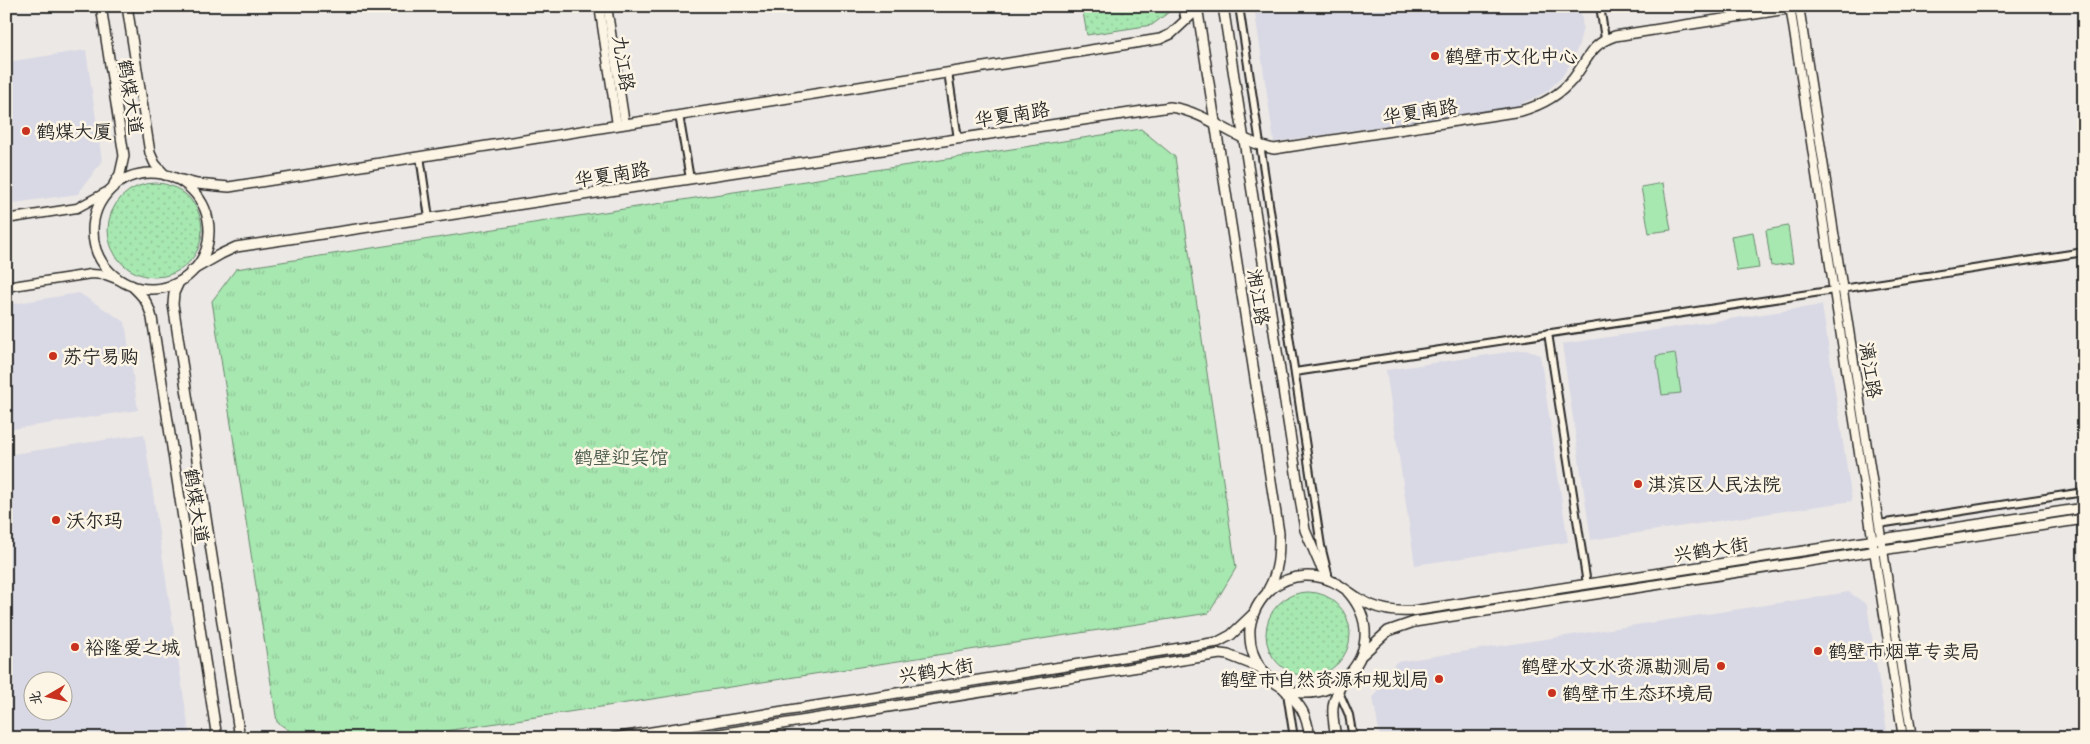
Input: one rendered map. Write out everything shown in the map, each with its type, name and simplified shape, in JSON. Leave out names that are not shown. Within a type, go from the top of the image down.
[{"type":"main road","name":"鹤煤大道","points":[[101,6],[124,156],[120,174],[96,211],[93,237],[102,262],[114,276],[131,285],[141,288],[160,288],[178,282],[192,272],[204,253],[207,243],[208,224],[202,205],[197,197],[183,183],[174,178],[146,173],[127,178],[110,190]]},
{"type":"main road","name":"鹤煤大道","points":[[127,6],[150,153],[155,164],[165,175]]},
{"type":"main road","name":"湘江路","points":[[1223,6],[1305,530],[1320,565],[1329,580]]},
{"type":"main road","points":[[174,178],[197,184],[229,187],[1160,39],[1172,34],[1198,7]]},
{"type":"main road","name":"湘江路","points":[[1198,7],[1279,534],[1279,558],[1276,575],[1267,592]]},
{"type":"main road","points":[[1605,39],[1797,7]]},
{"type":"main road","name":"华夏南路","points":[[192,272],[236,247],[1170,107],[1182,108],[1260,145],[1274,149],[1521,112],[1535,107],[1561,92],[1574,78],[1596,46],[1605,39]]},
{"type":"main road","name":"鹤煤大道","points":[[178,282],[173,304],[240,738]]},
{"type":"main road","name":"鹤煤大道","points":[[131,285],[149,304],[152,318],[217,738]]},
{"type":"main road","name":"兴鹤大街","points":[[1347,591],[1383,610],[1398,612],[2084,508]]},
{"type":"main road","name":"兴鹤大街","points":[[1362,656],[1388,631],[1414,622],[2084,519]]},
{"type":"main road","points":[[1310,738],[1306,716],[1298,703],[1261,668],[1251,646],[1250,629],[1254,613],[1267,592],[1282,582],[1298,576],[1316,576],[1329,580],[1347,591],[1358,605],[1365,622],[1366,639],[1362,656],[1335,694],[1332,712],[1336,738]]},
{"type":"main road","name":"兴鹤大街","points":[[614,738],[1218,642],[1232,635],[1254,613]]},
{"type":"main road","name":"兴鹤大街","points":[[694,738],[722,736],[1220,654],[1228,654],[1261,668]]},
{"type":"main road","points":[[1284,688],[1314,692],[1331,687],[1346,678]]},
{"type":"street","name":"九江路","points":[[599,6],[621,124]]},
{"type":"street","name":"九江路","points":[[607,6],[621,124]]},
{"type":"street","points":[[1182,6],[1184,22]]},
{"type":"street","points":[[1239,6],[1321,546],[1329,580]]},
{"type":"street","points":[[1600,6],[1605,39]]},
{"type":"street","name":"漓江路","points":[[1797,7],[1877,540],[1912,738]]},
{"type":"street","points":[[948,72],[958,139]]},
{"type":"street","points":[[680,115],[690,179]]},
{"type":"street","points":[[420,156],[429,218]]},
{"type":"street","points":[[6,219],[77,208],[110,190]]},
{"type":"street","points":[[1295,372],[2084,252]]},
{"type":"street","points":[[6,287],[91,274],[106,275],[122,281]]},
{"type":"street","name":"漓江路","points":[[1838,289],[1879,524],[1877,540]]},
{"type":"street","points":[[1548,333],[1587,584]]},
{"type":"street","points":[[1879,524],[2084,492]]},
{"type":"street","name":"漓江路","points":[[1879,551],[1904,738]]},
{"type":"street","points":[[1284,688],[1294,738]]},
{"type":"street","points":[[1338,690],[1349,715],[1353,738]]},
{"type":"shaded area","points":[[1254,6],[1580,6],[1583,27],[1579,44],[1571,63],[1561,78],[1546,92],[1517,106],[1274,142]]},
{"type":"shaded area","points":[[86,50],[102,161],[78,194],[6,204],[6,62]]},
{"type":"shaded area","points":[[79,293],[125,322],[138,410],[6,430],[6,305]]},
{"type":"shaded area","points":[[1822,305],[1852,501],[1591,540],[1562,344]]},
{"type":"shaded area","points":[[1522,350],[1540,355],[1568,542],[1415,565],[1386,370]]},
{"type":"shaded area","points":[[144,434],[190,738],[7,738],[6,455]]},
{"type":"shaded area","points":[[1849,592],[1867,605],[1888,738],[1380,738],[1373,697],[1396,662]]},
{"type":"green space","points":[[1082,6],[1170,6],[1169,12],[1152,25],[1087,35]]},
{"type":"green space","name":"鹤壁迎宾馆","points":[[1141,129],[1175,157],[1236,568],[1209,613],[400,738],[300,738],[277,722],[212,301],[236,269]]},
{"type":"green space","points":[[155,183],[173,187],[188,197],[198,212],[202,230],[198,248],[188,263],[173,273],[155,277],[137,273],[122,263],[112,248],[108,230],[112,212],[122,197],[137,187]]},
{"type":"green space","points":[[1663,183],[1671,230],[1649,233],[1641,187]]},
{"type":"green space","points":[[1788,226],[1793,263],[1771,266],[1766,230]]},
{"type":"green space","points":[[1753,232],[1759,268],[1737,271],[1731,236]]},
{"type":"green space","points":[[1675,353],[1681,393],[1662,395],[1656,356]]},
{"type":"green space","points":[[1308,592],[1324,595],[1338,604],[1347,618],[1350,634],[1347,650],[1338,664],[1324,673],[1308,676],[1292,673],[1278,664],[1269,650],[1266,634],[1269,618],[1278,604],[1292,595]]},
{"type":"place","name":"鹤壁市文化中心","points":[[1435,56]]},
{"type":"place","name":"鹤煤大厦","points":[[26,131]]},
{"type":"place","name":"苏宁易购","points":[[53,356]]},
{"type":"place","name":"淇滨区人民法院","points":[[1638,484]]},
{"type":"place","name":"沃尔玛","points":[[56,520]]},
{"type":"place","name":"裕隆爱之城","points":[[75,647]]},
{"type":"place","name":"鹤壁市烟草专卖局","points":[[1818,651]]},
{"type":"place","name":"鹤壁水文水资源勘测局","points":[[1721,666]]},
{"type":"place","name":"鹤壁市自然资源和规划局","points":[[1439,679]]},
{"type":"place","name":"鹤壁市生态环境局","points":[[1552,693]]}]
